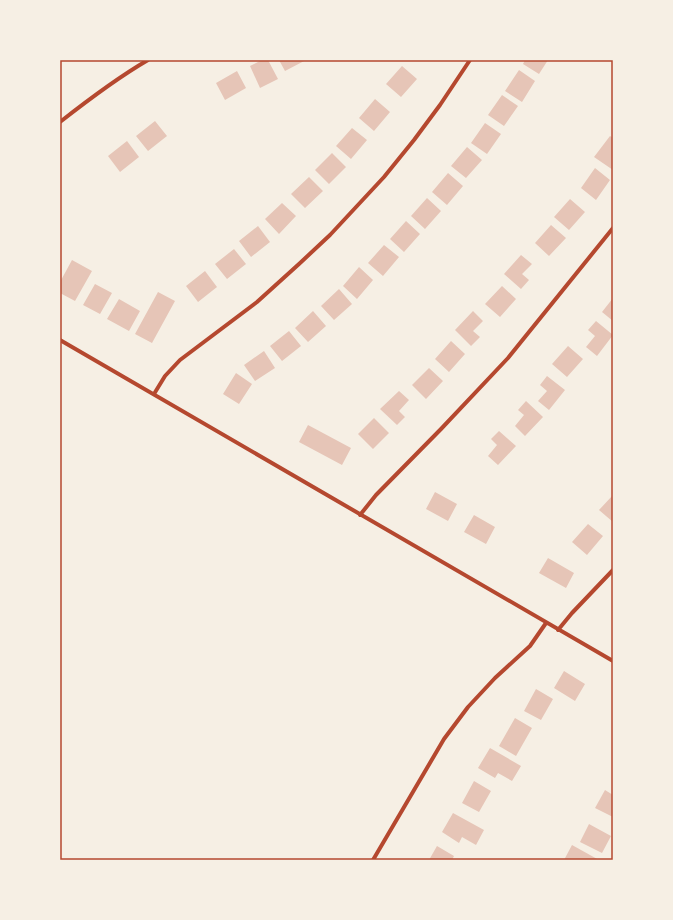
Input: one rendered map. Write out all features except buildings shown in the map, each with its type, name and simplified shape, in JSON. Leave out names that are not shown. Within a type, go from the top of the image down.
[{"type":"street","points":[[60,122],[82,104],[130,70],[148,60]]},
{"type":"street","points":[[154,394],[165,376],[180,360],[257,302],[330,235],[384,177],[414,140],[440,105],[470,60]]},
{"type":"street","points":[[360,515],[376,495],[508,358],[613,228]]},
{"type":"street","points":[[60,340],[613,661]]},
{"type":"street","points":[[558,630],[613,570]]},
{"type":"street","points":[[374,860],[444,739],[468,707],[489,684],[530,646],[546,623]]}]
